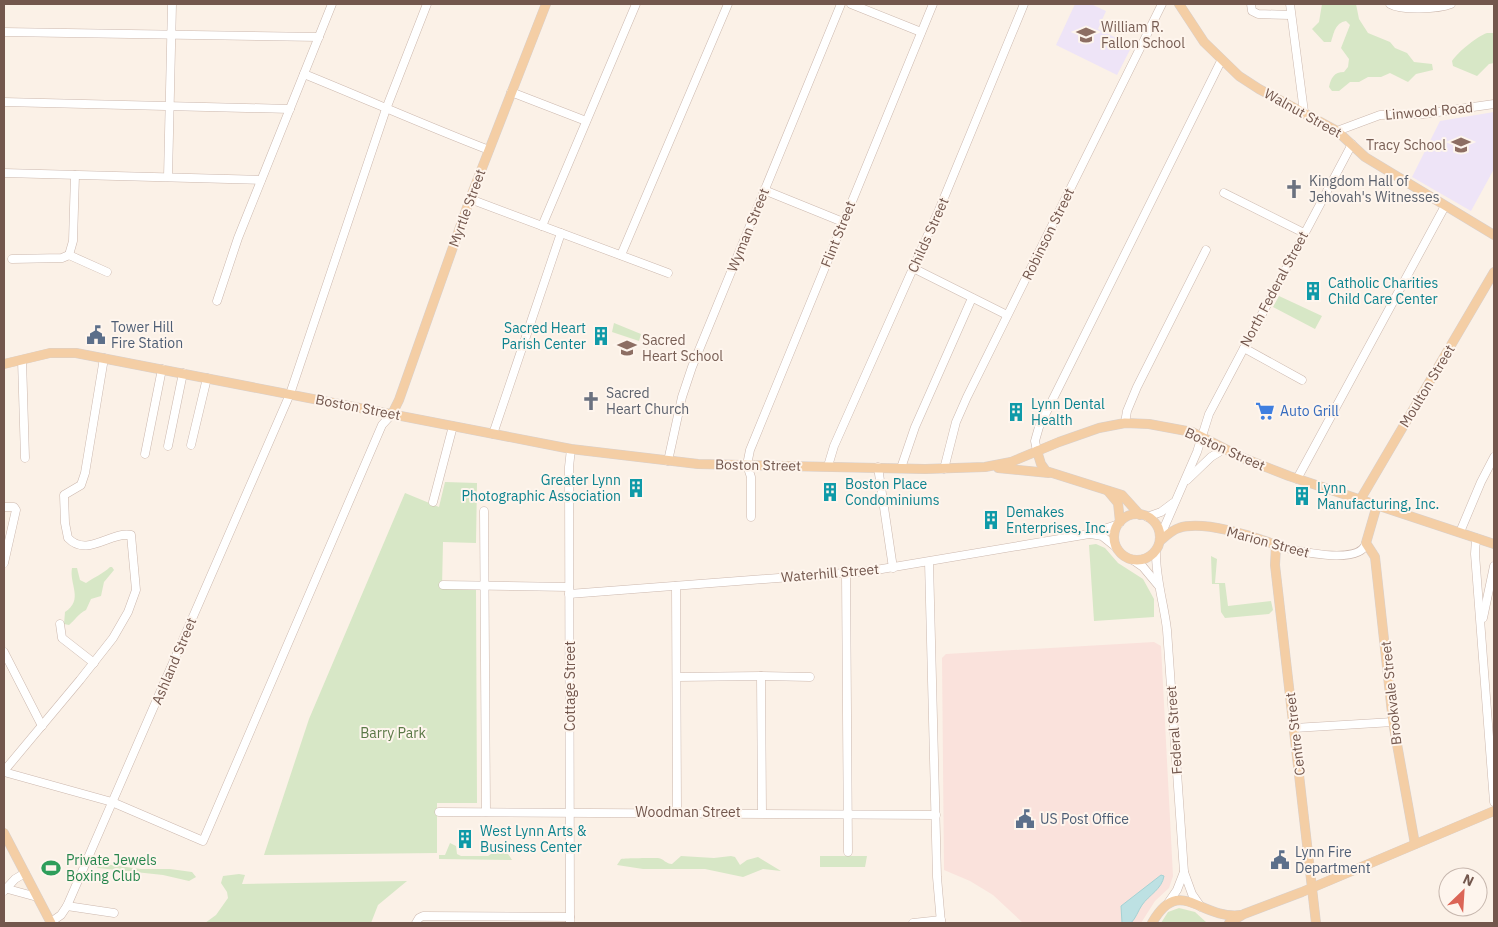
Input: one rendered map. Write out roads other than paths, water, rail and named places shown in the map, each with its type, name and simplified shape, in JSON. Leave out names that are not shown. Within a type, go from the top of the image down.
[{"type":"main road","name":"Myrtle Street","points":[[392,414],[470,199],[546,4]]},
{"type":"main road","name":"Walnut Street","points":[[1179,4],[1198,34],[1221,61],[1252,84],[1337,131],[1365,157],[1494,235]]},
{"type":"main road","name":"Moulton Street","points":[[1360,500],[1494,272]]},
{"type":"main road","name":"Boston Street","points":[[4,364],[64,352],[183,373],[570,449],[668,461],[747,465],[944,469],[985,467],[1011,462],[1084,432],[1125,423],[1167,426],[1201,436],[1224,449],[1297,479],[1494,544]]},
{"type":"main road","points":[[1037,452],[1043,468],[1052,474]]},
{"type":"main road","points":[[985,467],[1052,474],[1108,491],[1124,496],[1155,524],[1160,539],[1156,550],[1146,558],[1133,560],[1124,556],[1117,548],[1115,536],[1120,523],[1118,503],[1108,491]]},
{"type":"main road","points":[[1366,543],[1377,505]]},
{"type":"main road","points":[[1120,523],[1128,517],[1144,516]]},
{"type":"main road","name":"Marion Street","points":[[1160,539],[1179,528],[1191,526],[1235,531],[1276,545]]},
{"type":"main road","name":"Brookvale Street","points":[[1366,543],[1375,557],[1393,722],[1415,844]]},
{"type":"main road","name":"Centre Street","points":[[1276,545],[1275,565],[1316,923]]},
{"type":"main road","points":[[1229,923],[1244,914],[1313,887],[1494,810]]},
{"type":"main road","points":[[4,833],[51,923]]},
{"type":"main road","points":[[1153,922],[1158,911],[1168,903],[1184,900],[1221,915],[1244,914]]},
{"type":"main road","points":[[1202,907],[1215,922]]},
{"type":"street","points":[[168,177],[172,4]]},
{"type":"street","points":[[217,301],[234,246],[332,4]]},
{"type":"street","name":"Ashland Street","points":[[51,923],[61,915],[67,906],[290,394],[386,109],[427,4]]},
{"type":"street","points":[[542,226],[636,4]]},
{"type":"street","points":[[621,256],[728,4]]},
{"type":"street","name":"Wyman Street","points":[[668,461],[678,413],[689,375],[840,4]]},
{"type":"street","points":[[851,4],[921,32]]},
{"type":"street","name":"Flint Street","points":[[747,465],[750,450],[933,4]]},
{"type":"street","name":"Childs Street","points":[[828,466],[834,446],[913,268],[1024,4]]},
{"type":"street","name":"Robinson Street","points":[[944,469],[960,412],[1162,4]]},
{"type":"street","points":[[1251,4],[1252,10],[1258,14],[1290,15]]},
{"type":"street","points":[[1290,4],[1304,112]]},
{"type":"street","points":[[1390,4],[1400,8],[1435,8],[1451,4]]},
{"type":"street","points":[[4,32],[319,38]]},
{"type":"street","points":[[1037,452],[1035,441],[1039,426],[1221,61]]},
{"type":"street","points":[[304,74],[489,150]]},
{"type":"street","points":[[512,92],[586,121]]},
{"type":"street","points":[[4,102],[290,109]]},
{"type":"street","name":"Linwood Road","points":[[1337,131],[1384,114],[1431,113],[1494,104]]},
{"type":"street","name":"North Federal Street","points":[[1201,436],[1209,414],[1352,144]]},
{"type":"street","points":[[4,173],[261,180]]},
{"type":"street","points":[[70,255],[73,241],[75,175]]},
{"type":"street","points":[[764,190],[843,222]]},
{"type":"street","points":[[1224,193],[1304,233]]},
{"type":"street","points":[[470,199],[668,273]]},
{"type":"street","points":[[1297,479],[1445,206]]},
{"type":"street","points":[[493,434],[561,233]]},
{"type":"street","points":[[1125,423],[1137,387],[1206,250]]},
{"type":"street","points":[[12,259],[62,258],[70,255],[106,272]]},
{"type":"street","points":[[913,268],[1007,315]]},
{"type":"street","points":[[901,468],[915,427],[972,298]]},
{"type":"street","points":[[1244,348],[1302,380]]},
{"type":"street","points":[[104,358],[84,479],[80,486],[66,492],[63,498],[67,535],[70,541],[79,545],[90,545],[130,535],[136,581],[135,596],[117,630],[94,662],[4,772],[112,802],[203,841],[382,425],[392,414]]},
{"type":"street","points":[[22,360],[25,458]]},
{"type":"street","points":[[145,454],[162,369]]},
{"type":"street","points":[[168,446],[183,373]]},
{"type":"street","points":[[192,445],[206,378]]},
{"type":"street","points":[[433,502],[453,426]]},
{"type":"street","points":[[1160,539],[1184,483],[1201,436]]},
{"type":"street","name":"Cottage Street","points":[[570,449],[570,920]]},
{"type":"street","points":[[1184,483],[1211,457],[1224,449]]},
{"type":"street","points":[[1460,532],[1481,482],[1494,457]]},
{"type":"street","points":[[747,465],[751,477],[751,517]]},
{"type":"street","points":[[878,467],[893,568]]},
{"type":"street","points":[[1144,516],[1161,512],[1175,502]]},
{"type":"street","points":[[4,507],[16,509],[4,563]]},
{"type":"street","points":[[484,511],[486,812]]},
{"type":"street","name":"Waterhill Street","points":[[443,585],[569,590],[676,586],[846,573],[893,568],[1089,534],[1120,523]]},
{"type":"street","points":[[1089,534],[1102,536],[1117,548]]},
{"type":"street","points":[[1476,538],[1475,554],[1494,802]]},
{"type":"street","name":"Marion Street","points":[[1276,545],[1304,553],[1334,554],[1360,552],[1366,543]]},
{"type":"street","name":"Federal Street","points":[[1156,550],[1156,565],[1167,630],[1184,872],[1192,894],[1202,907]]},
{"type":"street","name":"Federal Street","points":[[1133,560],[1143,567],[1160,589]]},
{"type":"street","points":[[913,923],[941,922],[937,877],[929,562]]},
{"type":"street","points":[[1482,628],[1494,566]]},
{"type":"street","points":[[846,573],[848,852]]},
{"type":"street","points":[[676,586],[677,812]]},
{"type":"street","points":[[60,624],[62,638],[94,662]]},
{"type":"street","points":[[4,652],[42,726]]},
{"type":"street","points":[[761,676],[762,813]]},
{"type":"street","points":[[677,677],[810,677]]},
{"type":"street","points":[[1294,728],[1393,722]]},
{"type":"street","name":"Woodman Street","points":[[439,812],[936,815]]},
{"type":"street","name":"Federal Street","points":[[1168,903],[1177,890],[1184,872]]},
{"type":"street","points":[[5,889],[24,873]]},
{"type":"street","points":[[5,889],[37,897]]},
{"type":"street","points":[[67,906],[114,913]]},
{"type":"street","points":[[416,923],[423,916],[570,920]]},
{"type":"water","points":[[1161,875],[1164,876],[1161,885],[1145,901],[1133,921],[1131,923],[1122,923],[1121,906]]},
{"type":"place","name":"William R. Fallon School","points":[[1086,35]]},
{"type":"place","name":"Tracy School","points":[[1461,145]]},
{"type":"place","name":"Kingdom Hall of Jehovah's Witnesses","points":[[1294,189]]},
{"type":"place","name":"Catholic Charities Child Care Center","points":[[1313,291]]},
{"type":"place","name":"Tower Hill Fire Station","points":[[96,335]]},
{"type":"place","name":"Sacred Heart Parish Center","points":[[601,336]]},
{"type":"place","name":"Sacred Heart School","points":[[627,348]]},
{"type":"place","name":"Sacred Heart Church","points":[[591,401]]},
{"type":"place","name":"Auto Grill","points":[[1265,411]]},
{"type":"place","name":"Lynn Dental Health","points":[[1016,412]]},
{"type":"place","name":"Greater Lynn Photographic Association","points":[[636,488]]},
{"type":"place","name":"Boston Place Condominiums","points":[[830,492]]},
{"type":"place","name":"Lynn Manufacturing, Inc.","points":[[1302,496]]},
{"type":"place","name":"Demakes Enterprises, Inc.","points":[[991,520]]},
{"type":"place","name":"US Post Office","points":[[1025,819]]},
{"type":"place","name":"West Lynn Arts & Business Center","points":[[465,839]]},
{"type":"place","name":"Lynn Fire Department","points":[[1280,860]]},
{"type":"place","name":"Private Jewels Boxing Club","points":[[51,868]]},
{"type":"park label","name":"Barry Park","points":[[393,733]]}]
